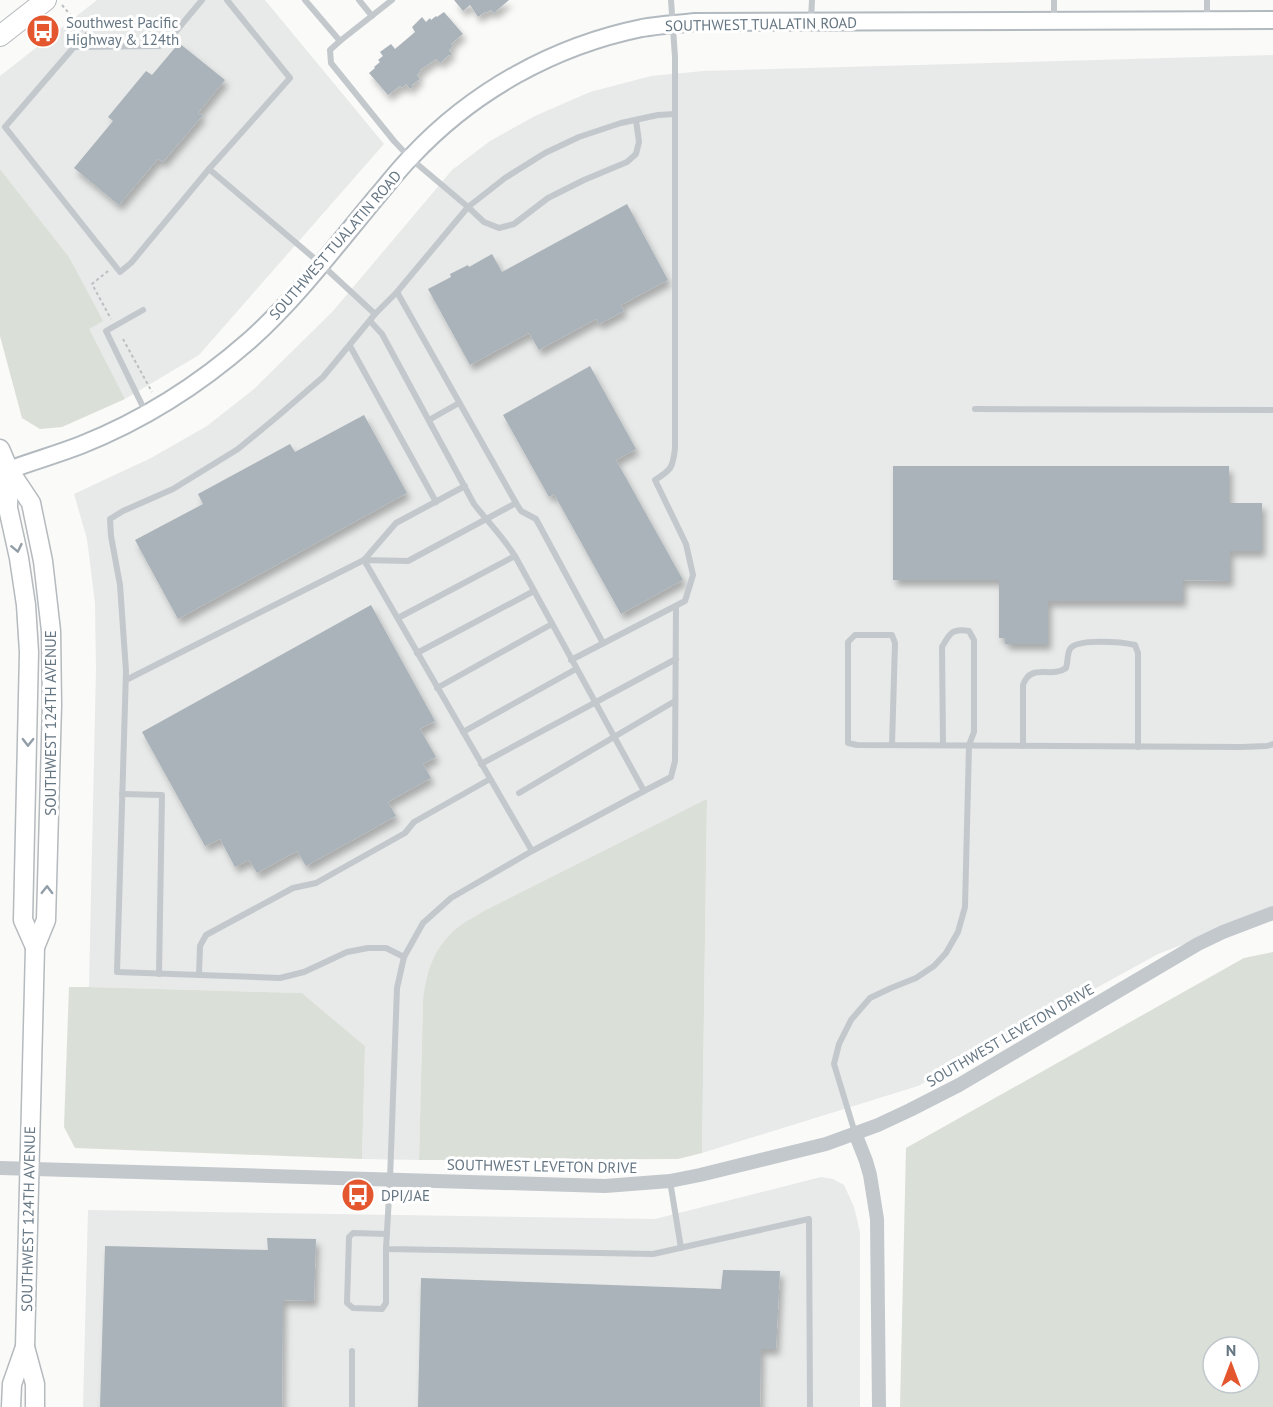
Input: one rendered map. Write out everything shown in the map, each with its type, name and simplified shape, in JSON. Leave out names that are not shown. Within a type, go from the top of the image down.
[{"type":"highway","points":[[0,36],[46,0]]},
{"type":"main road","name":"SOUTHWEST TUALATIN ROAD","points":[[9,470],[105,435],[181,394],[229,358],[276,314],[430,137],[481,96],[510,78],[576,47],[643,28],[717,22],[1273,20]]},
{"type":"main road","name":"SOUTHWEST 124TH AVENUE","points":[[0,449],[9,470],[8,508],[26,605],[29,652],[24,920],[35,947],[25,1347],[35,1384],[35,1407]]},
{"type":"main road","name":"SOUTHWEST 124TH AVENUE","points":[[11,1407],[12,1384],[25,1347]]},
{"type":"street","name":"SOUTHWEST LEVETON DRIVE","points":[[0,1168],[605,1186],[670,1181],[826,1144],[910,1110],[938,1097],[1198,944],[1273,913]]},
{"type":"street","points":[[855,1133],[870,1175],[877,1219],[879,1407]]},
{"type":"lane","points":[[202,0],[167,42],[159,46],[74,47],[5,127],[120,273],[290,78],[227,0]]},
{"type":"lane","points":[[305,0],[340,41]]},
{"type":"lane","points":[[359,0],[372,16]]},
{"type":"lane","points":[[392,0],[330,50],[331,63],[410,158],[484,222],[499,228],[514,224],[548,198],[627,162],[636,154],[639,142],[636,120]]},
{"type":"lane","points":[[572,660],[685,601],[693,575],[686,544],[654,480],[668,472],[674,460],[675,448],[675,57],[671,0]]},
{"type":"lane","points":[[811,21],[812,0]]},
{"type":"lane","points":[[1054,0],[1054,21]]},
{"type":"lane","points":[[1207,0],[1207,20]]},
{"type":"lane","points":[[404,957],[386,948],[368,948],[347,952],[304,972],[280,978],[117,972],[126,680],[120,585],[110,519],[172,489],[238,449],[323,377],[468,207],[505,178],[545,153],[579,137],[621,123],[658,115],[675,114]]},
{"type":"lane","points":[[209,169],[321,264],[375,314]]},
{"type":"lane","points":[[397,291],[516,503],[521,511],[536,519],[603,644]]},
{"type":"lane","points":[[143,310],[106,331],[147,414]]},
{"type":"lane","points":[[370,321],[382,334],[474,504],[502,536],[515,556],[644,791]]},
{"type":"lane","points":[[350,346],[436,502]]},
{"type":"lane","points":[[429,420],[459,403]]},
{"type":"lane","points":[[975,409],[1273,410]]},
{"type":"lane","points":[[126,680],[364,560],[396,524],[465,486]]},
{"type":"lane","points":[[364,560],[408,561],[516,503]]},
{"type":"lane","points":[[398,618],[515,556]]},
{"type":"lane","points":[[364,560],[532,851]]},
{"type":"lane","points":[[417,653],[534,591]]},
{"type":"lane","points":[[387,1234],[353,1233],[349,1237],[347,1304],[353,1308],[382,1309],[387,1303],[386,1249],[387,1234],[390,1179],[397,988],[404,957],[423,923],[451,898],[532,851],[671,777],[675,761],[676,606]]},
{"type":"lane","points":[[437,688],[552,624]]},
{"type":"lane","points":[[855,1133],[834,1064],[839,1044],[851,1020],[870,998],[916,978],[934,966],[946,953],[958,933],[965,907],[969,745],[974,732],[974,640],[969,632],[959,630],[949,634],[942,647],[943,745]]},
{"type":"lane","points":[[892,745],[895,644],[892,634],[855,635],[848,642],[848,743],[856,745],[1138,747],[1241,747],[1273,744]]},
{"type":"lane","points":[[1023,746],[1023,685],[1026,677],[1033,672],[1060,672],[1066,668],[1068,651],[1074,645],[1083,642],[1135,645],[1138,653],[1138,747]]},
{"type":"lane","points":[[482,764],[676,659]]},
{"type":"lane","points":[[463,732],[576,669]]},
{"type":"lane","points":[[519,793],[675,701]]},
{"type":"lane","points":[[199,975],[200,946],[206,935],[293,888],[315,883],[405,833],[414,822],[490,779]]},
{"type":"lane","points":[[122,794],[162,795],[159,974]]},
{"type":"lane","points":[[670,1181],[681,1248]]},
{"type":"lane","points":[[386,1249],[653,1254],[809,1219],[810,1407]]},
{"type":"lane","points":[[352,1351],[352,1407]]},
{"type":"path","points":[[59,0],[88,36],[96,35],[95,46]]},
{"type":"shaded area","points":[[97,0],[265,0],[384,144],[199,355],[125,399],[88,329],[102,321],[69,257],[0,169],[0,76]]},
{"type":"shaded area","points":[[1273,55],[1273,910],[1158,954],[918,1086],[702,1153],[707,799],[423,1000],[419,1160],[362,1159],[365,1046],[302,993],[89,987],[96,669],[95,603],[87,539],[74,494],[151,458],[207,426],[254,389],[333,311],[452,170],[490,141],[535,116],[590,92],[651,76],[703,71]]},
{"type":"shaded area","points":[[0,169],[69,257],[103,321],[89,329],[125,399],[62,427],[40,429],[22,418],[0,336]]},
{"type":"shaded area","points":[[707,799],[702,1153],[678,1159],[419,1160],[423,1000],[432,961],[442,944],[459,926],[484,911]]},
{"type":"shaded area","points":[[1273,952],[1273,1407],[900,1407],[906,1148],[1244,958]]},
{"type":"shaded area","points":[[69,987],[302,993],[365,1046],[362,1159],[75,1148],[64,1127]]},
{"type":"shaded area","points":[[821,1177],[833,1179],[844,1185],[854,1207],[860,1232],[860,1407],[83,1407],[88,1210],[655,1219]]},
{"type":"building","points":[[454,0],[509,0],[494,13],[491,10],[478,17],[470,5],[463,11]]},
{"type":"building","points":[[444,12],[463,34],[451,44],[453,46],[449,50],[452,54],[440,63],[436,59],[420,70],[417,75],[420,79],[410,89],[406,84],[388,95],[369,73],[380,62],[378,60],[383,56],[380,52],[391,44],[395,49],[415,32],[412,27],[422,17],[426,22]]},
{"type":"building","points":[[179,43],[225,80],[198,113],[203,115],[163,162],[158,159],[119,205],[74,168],[113,121],[108,117],[146,71],[152,75]]},
{"type":"building","points":[[627,204],[668,280],[621,305],[624,311],[599,324],[596,319],[539,350],[529,333],[470,365],[428,289],[451,277],[450,274],[468,265],[469,267],[492,254],[502,272]]},
{"type":"building","points":[[590,366],[636,449],[616,460],[683,580],[621,614],[554,494],[549,497],[503,415]]},
{"type":"building","points":[[364,415],[407,493],[178,619],[135,540],[203,504],[198,494],[290,444],[295,452]]},
{"type":"building","points":[[893,466],[1229,466],[1229,503],[1262,503],[1262,551],[1230,551],[1230,581],[1183,580],[1183,601],[1048,601],[1048,644],[1005,644],[1005,638],[999,638],[999,580],[893,580]]},
{"type":"building","points":[[371,605],[435,721],[420,729],[436,757],[423,764],[431,778],[388,802],[396,816],[306,866],[297,851],[257,873],[249,860],[235,867],[220,839],[205,846],[142,732]]},
{"type":"building","points":[[267,1238],[316,1239],[314,1301],[283,1300],[282,1407],[100,1407],[105,1246],[268,1250]]},
{"type":"building","points":[[723,1270],[780,1271],[776,1349],[761,1349],[760,1407],[418,1407],[421,1278],[721,1289]]},
{"type":"place","name":"Southwest Pacific Highway & 124th","points":[[43,31]]},
{"type":"place","name":"DPI/JAE","points":[[358,1195]]}]
